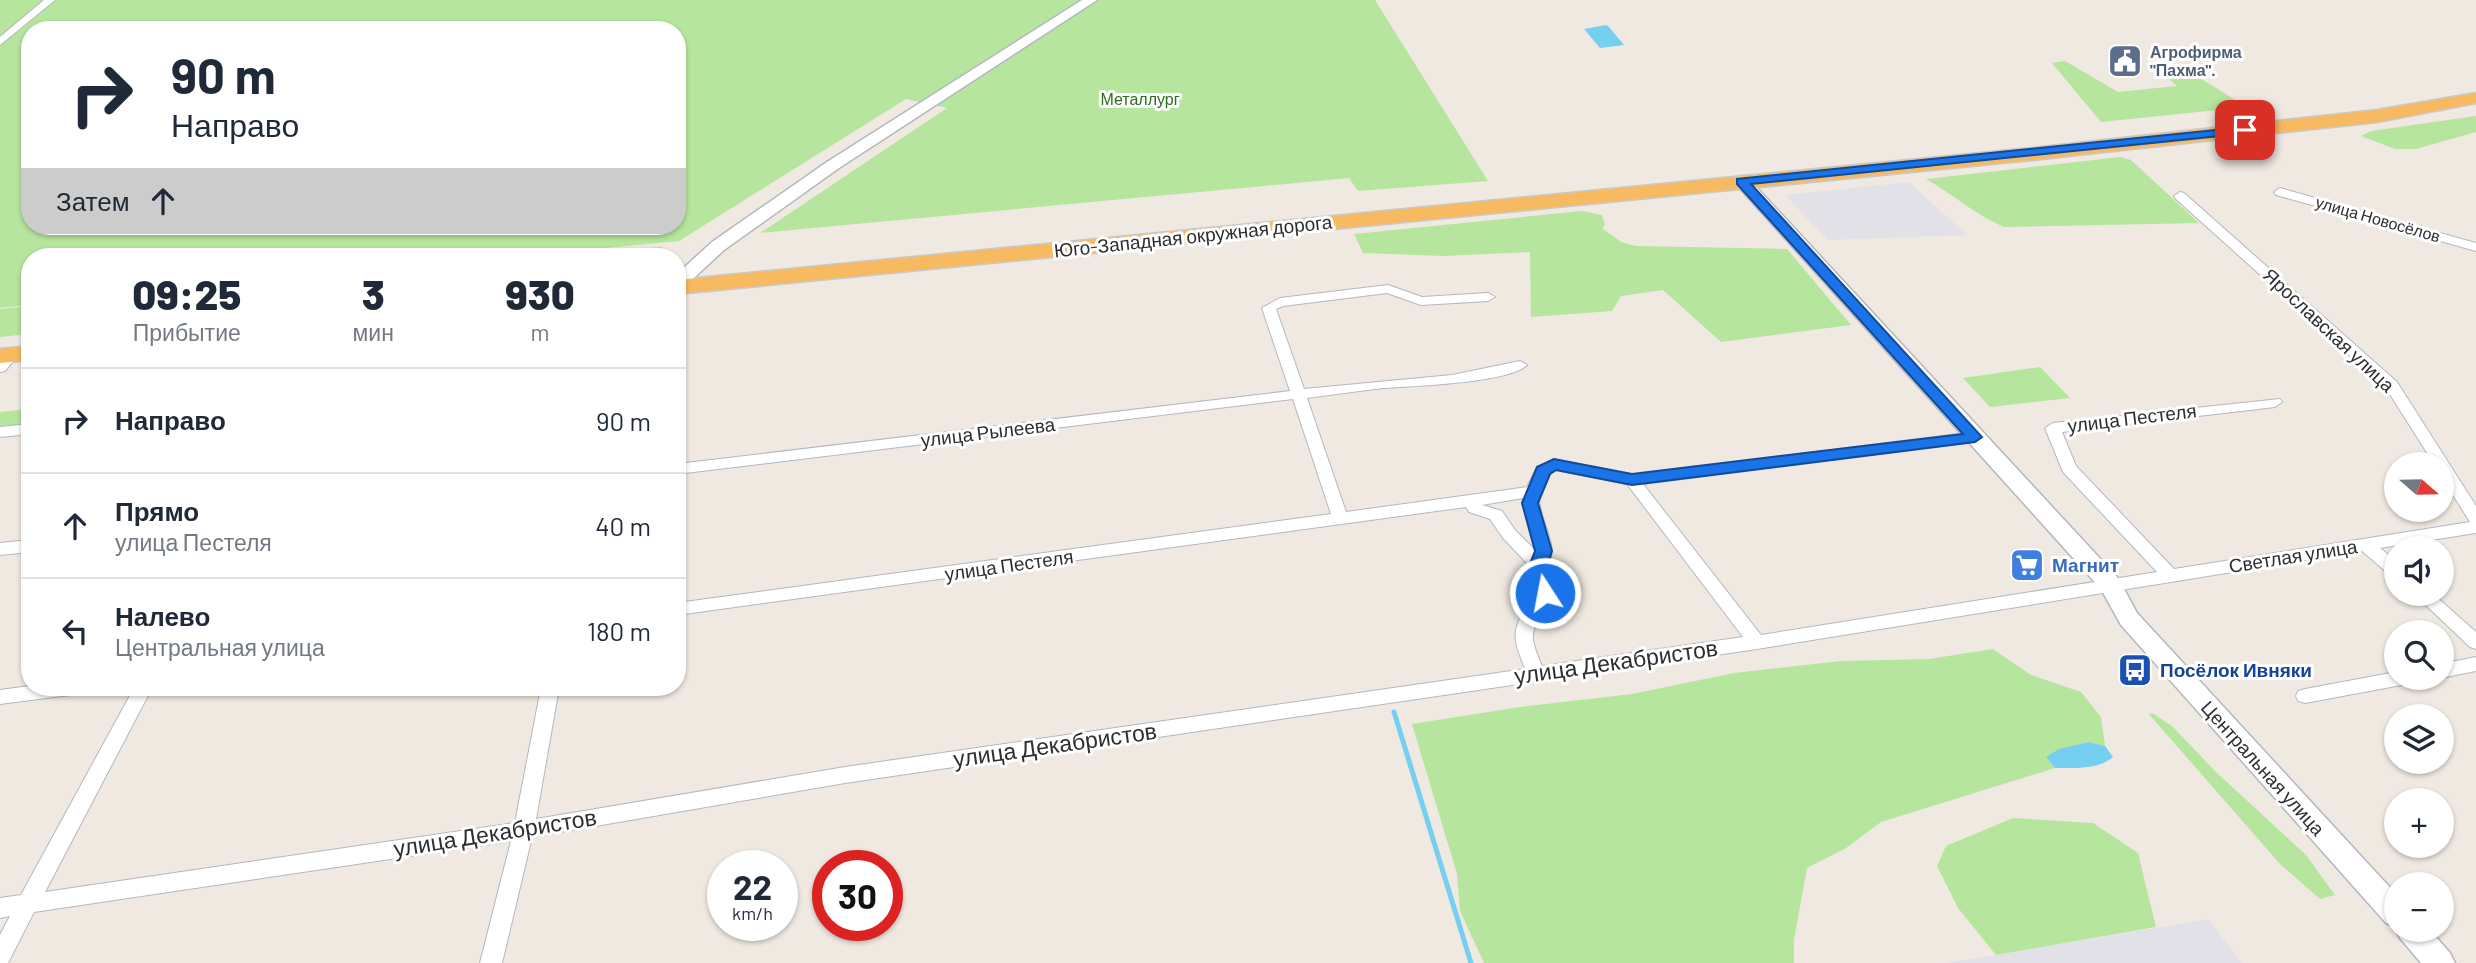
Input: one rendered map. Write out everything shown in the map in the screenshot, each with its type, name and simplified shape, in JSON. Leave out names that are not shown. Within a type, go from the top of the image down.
[{"type":"highway","points":[[1742,181],[2318,123],[2406,112],[2476,99]]},
{"type":"highway","name":"Юго-Западная окружная дорога","points":[[686,285],[1742,181]]},
{"type":"street","points":[[25,21],[50,0]]},
{"type":"street","points":[[686,277],[718,246],[833,165],[1091,0]]},
{"type":"street","points":[[0,42],[21,24]]},
{"type":"street","name":"Центральная улица","points":[[1742,181],[2110,584],[2129,619],[2384,901]]},
{"type":"street","name":"улица Новосёлов","points":[[2280,192],[2476,247]]},
{"type":"street","name":"Ярославская улица","points":[[2180,196],[2392,385],[2476,519]]},
{"type":"street","points":[[1340,520],[1269,310],[1271,305],[1388,289],[1421,301],[1488,297]]},
{"type":"street","name":"улица Рылеева","points":[[686,468],[1383,384],[1437,382],[1491,374],[1520,365]]},
{"type":"street","name":"улица Пестеля","points":[[2170,575],[2069,468],[2053,428],[2275,402]]},
{"type":"street","points":[[0,432],[21,430]]},
{"type":"street","points":[[1538,564],[1543,559],[1544,551],[1530,503],[1543,471],[1554,464],[1632,480],[1975,437]]},
{"type":"street","points":[[1632,480],[1757,642]]},
{"type":"street","name":"улица Пестеля","points":[[686,608],[1340,520],[1533,491]]},
{"type":"street","points":[[1470,501],[1475,508],[1496,515],[1549,578],[1545,593],[1526,625],[1524,640],[1536,674]]},
{"type":"street","name":"Светлая улица","points":[[2110,584],[2476,527]]},
{"type":"street","points":[[2365,544],[2384,561]]},
{"type":"street","points":[[0,549],[21,547]]},
{"type":"street","name":"улица Декабристов","points":[[0,908],[523,830],[845,775],[1757,642],[2110,584]]},
{"type":"street","points":[[2436,606],[2476,642]]},
{"type":"street","points":[[2454,668],[2476,664]]},
{"type":"street","points":[[2305,696],[2384,681]]},
{"type":"street","points":[[0,697],[21,694]]},
{"type":"street","points":[[0,956],[139,696]]},
{"type":"street","points":[[491,963],[523,830],[549,696]]},
{"type":"street","points":[[2421,942],[2440,963]]},
{"type":"shaded area","points":[[1909,182],[1967,235],[1828,240],[1785,195]]},
{"type":"shaded area","points":[[2208,919],[2242,963],[1949,963]]},
{"type":"green space","name":"Металлург","points":[[0,0],[1375,0],[1488,181],[1358,191],[1349,178],[760,233],[947,108],[906,99],[679,241],[606,248],[21,248],[21,306],[0,308]]},
{"type":"green space","points":[[2065,61],[2118,92],[2177,86],[2164,75],[2190,72],[2247,107],[2101,122],[2052,63]]},
{"type":"green space","points":[[2476,116],[2476,132],[2416,149],[2395,149],[2361,136],[2371,131]]},
{"type":"green space","points":[[2120,157],[2131,160],[2199,223],[2004,227],[1983,217],[1926,179]]},
{"type":"green space","points":[[1582,211],[1602,215],[1605,225],[1602,228],[1621,242],[1636,246],[1787,249],[1851,325],[1721,342],[1663,290],[1621,296],[1612,311],[1531,317],[1530,252],[1443,256],[1363,253],[1354,234]]},
{"type":"green space","points":[[21,307],[21,335],[0,337],[0,309]]},
{"type":"green space","points":[[2040,367],[2070,398],[1990,407],[1963,378]]},
{"type":"green space","points":[[21,410],[21,425],[0,427],[0,412]]},
{"type":"green space","points":[[1993,649],[2031,675],[2081,692],[2101,717],[2105,746],[2089,742],[2046,757],[2055,768],[1881,822],[1846,848],[1807,868],[1794,940],[1794,963],[1484,963],[1460,911],[1457,874],[1412,724],[1520,707],[1632,694],[1734,673],[1841,661],[1929,659]]},
{"type":"green space","points":[[2148,713],[2172,726],[2216,772],[2306,855],[2335,895],[2320,899],[2280,864]]},
{"type":"green space","points":[[2013,818],[2093,823],[2138,853],[2156,927],[1996,955],[1958,908],[1937,866],[1946,846]]},
{"type":"water","points":[[1606,25],[1624,45],[1600,48],[1584,29]]},
{"type":"water","points":[[2089,742],[2105,746],[2113,757],[2093,766],[2055,768],[2046,757],[2059,749]]},
{"type":"waterway","points":[[1394,712],[1471,963]]},
{"type":"place","name":"Агрофирма \"Пахма\".","points":[[2125,61]]},
{"type":"place","name":"Магнит","points":[[2027,565]]},
{"type":"place","name":"Посёлок Ивняки","points":[[2135,670]]},
{"type":"route","points":[[1545,593],[1549,578],[1538,564],[1543,559],[1544,551],[1530,503],[1543,471],[1554,464],[1632,480],[1975,437],[1742,181],[2245,130]]}]
